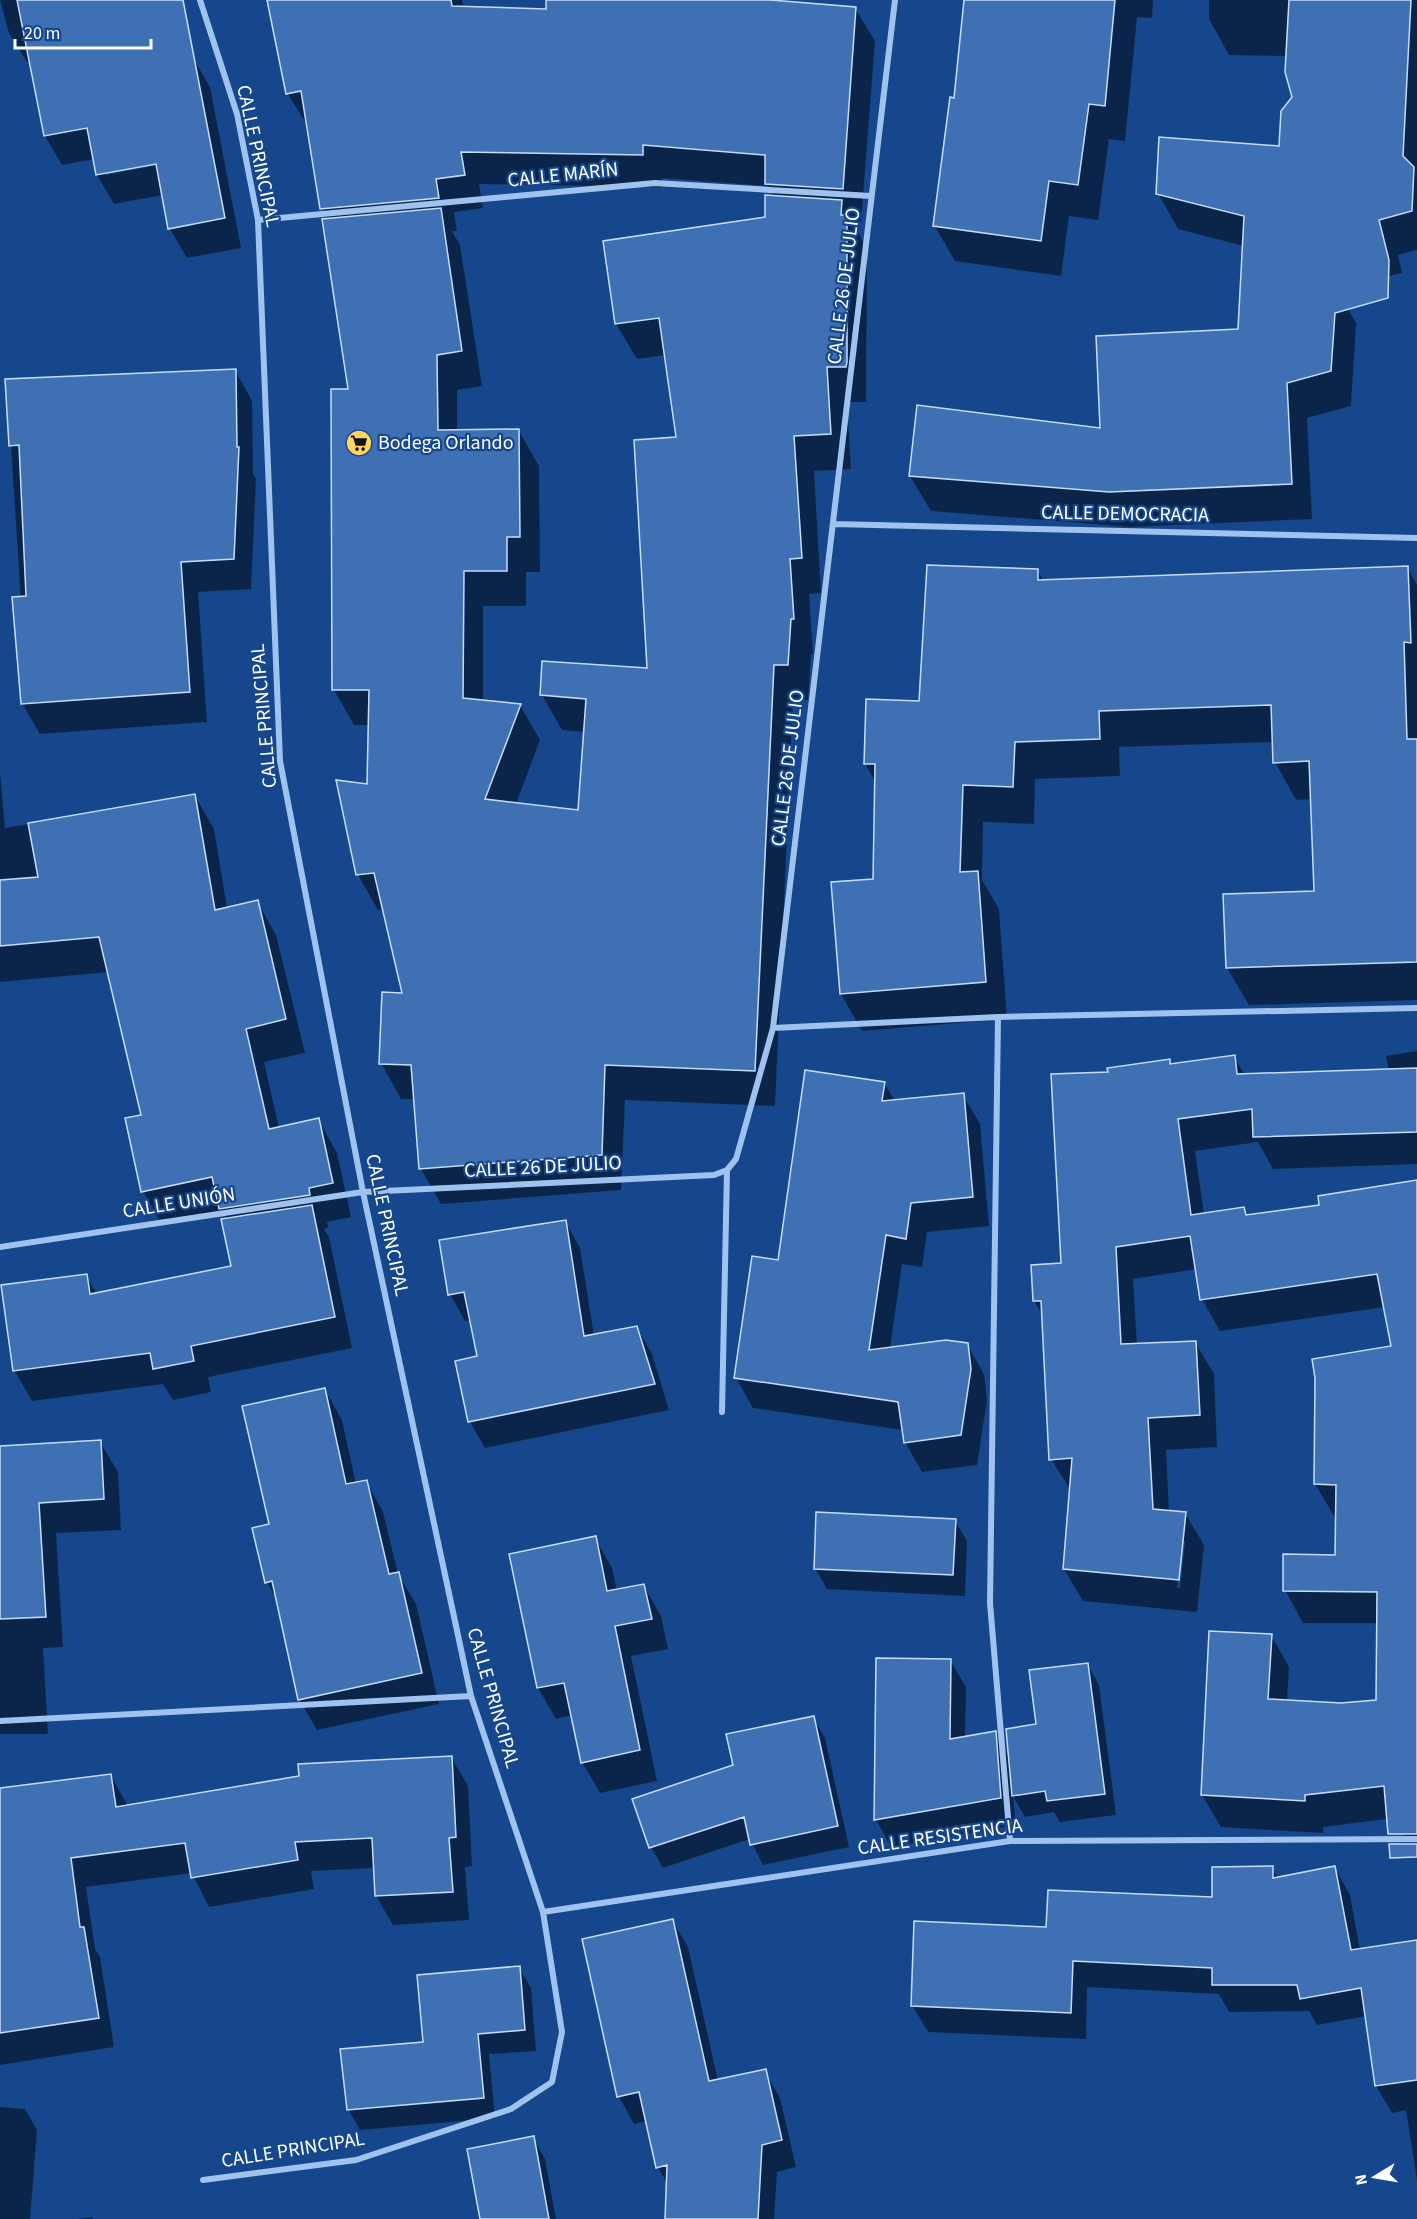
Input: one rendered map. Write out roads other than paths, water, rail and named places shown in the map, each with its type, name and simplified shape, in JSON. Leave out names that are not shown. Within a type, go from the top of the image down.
[{"type":"street","name":"CALLE PRINCIPAL","points":[[200,0],[237,114],[258,220],[280,761],[363,1192],[471,1696],[543,1912],[562,2032],[552,2082],[511,2109],[356,2160],[203,2180]]},
{"type":"street","name":"CALLE 26 DE JULIO","points":[[363,1192],[714,1175],[727,1170],[736,1159],[773,1028],[895,0]]},
{"type":"street","name":"CALLE MARÍN","points":[[258,220],[655,183],[872,196]]},
{"type":"street","name":"CALLE DEMOCRACIA","points":[[833,524],[1417,537]]},
{"type":"street","points":[[773,1028],[998,1017],[1417,1008]]},
{"type":"street","points":[[998,1017],[990,1603],[1010,1841]]},
{"type":"street","points":[[722,1412],[727,1170]]},
{"type":"street","name":"CALLE UNIÓN","points":[[0,1247],[363,1192]]},
{"type":"street","points":[[0,1721],[471,1696]]},
{"type":"street","name":"CALLE RESISTENCIA","points":[[543,1912],[1010,1841],[1417,1839]]},
{"type":"place","name":"Bodega Orlando","points":[[359,443]]}]
